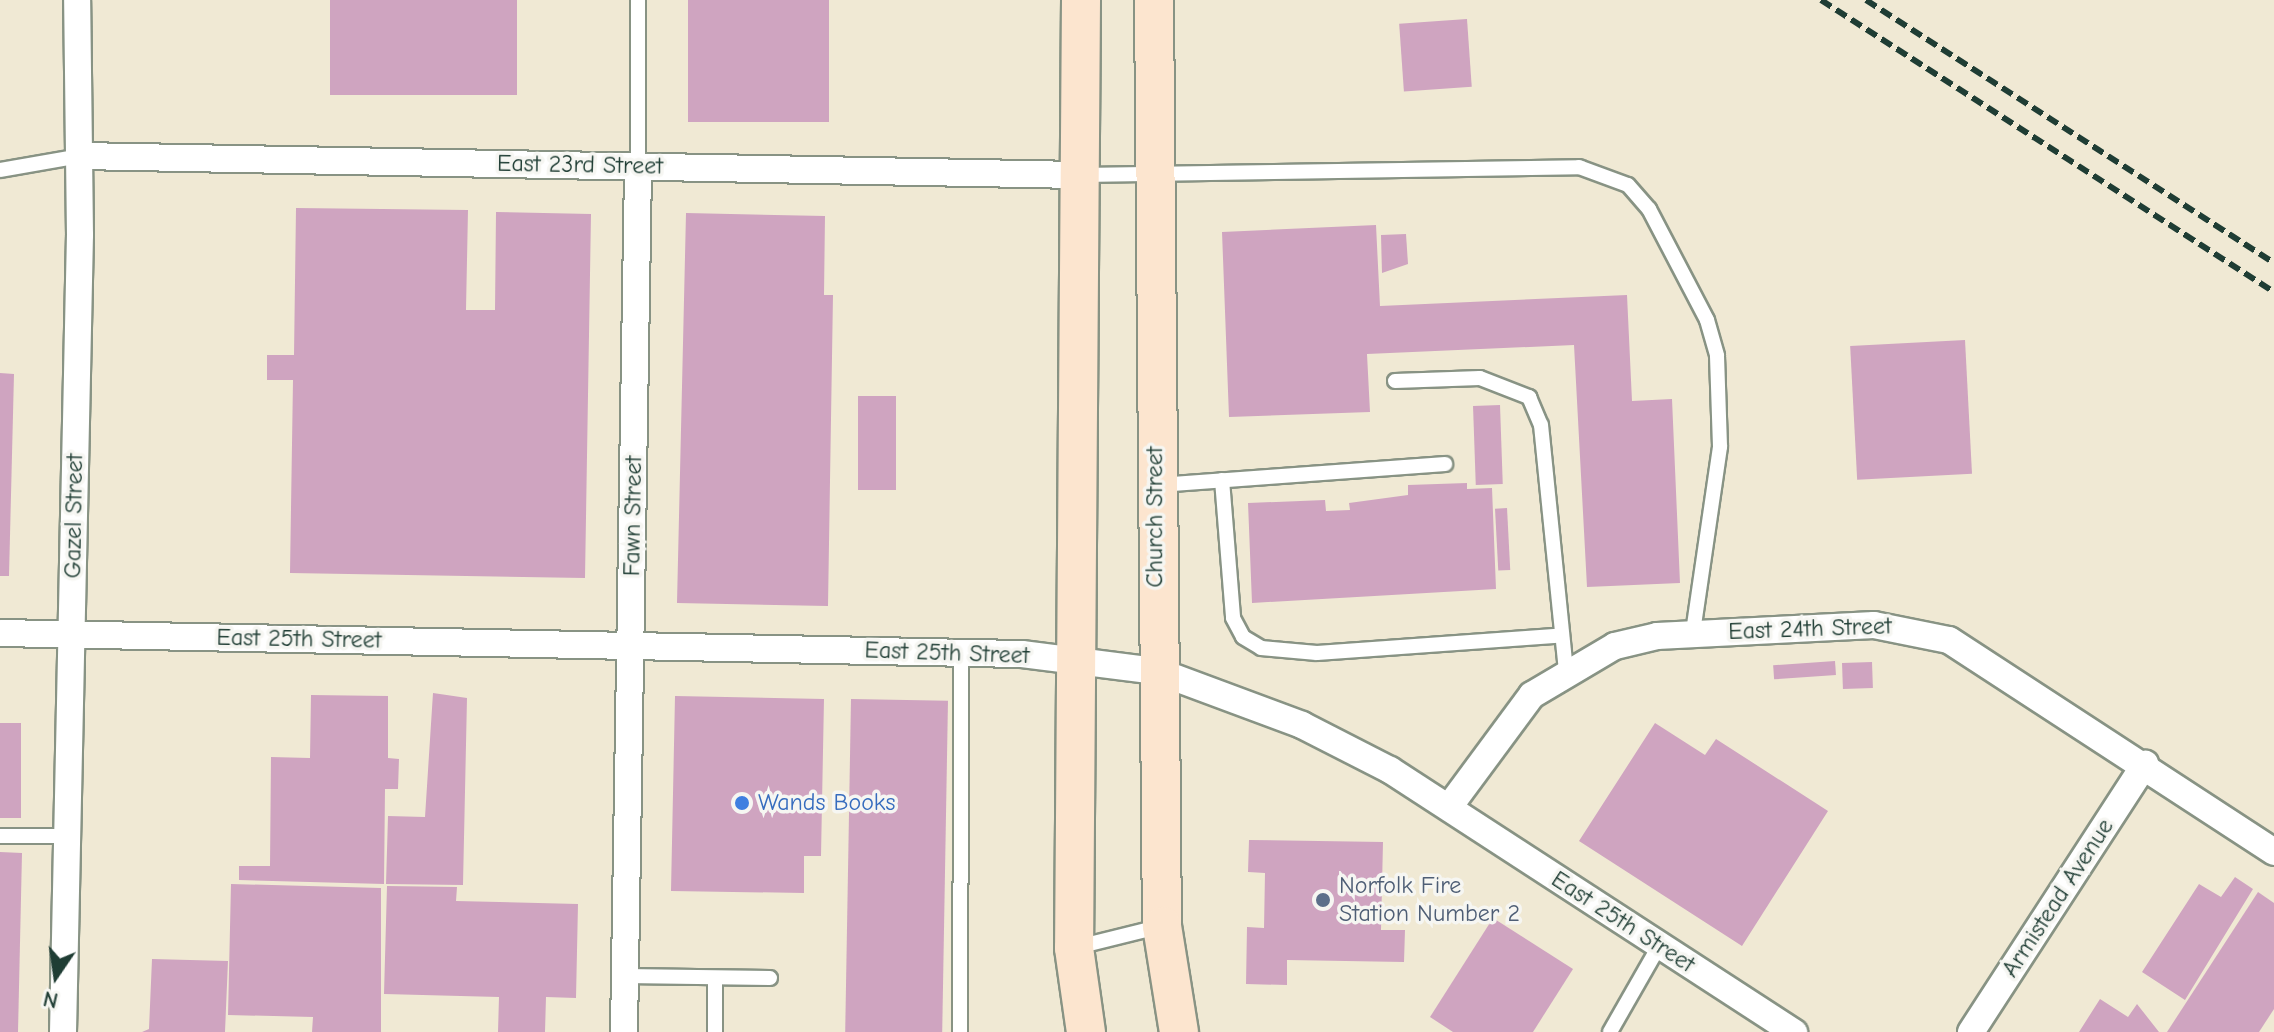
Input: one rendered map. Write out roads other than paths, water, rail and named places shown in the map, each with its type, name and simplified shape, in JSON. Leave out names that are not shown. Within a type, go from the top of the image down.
[{"type":"main road","points":[[1081,0],[1074,948],[1086,1032]]},
{"type":"main road","name":"Church Street","points":[[1154,0],[1152,177],[1162,926],[1179,1032]]},
{"type":"street","name":"Gazel Street","points":[[63,1032],[80,156],[77,0]]},
{"type":"street","name":"East 23rd Street","points":[[80,156],[1080,175]]},
{"type":"street","name":"Fawn Street","points":[[624,1032],[638,166]]},
{"type":"street","name":"East 24th Street","points":[[1449,807],[1506,725],[1566,671],[1615,646],[1693,633],[1913,628],[1949,640],[2145,764],[2274,852]]},
{"type":"street","name":"East 25th Street","points":[[0,633],[961,653],[1075,658],[1157,671],[1302,725],[1449,807],[1794,1032]]},
{"type":"street","name":"Armistead Avenue","points":[[1971,1032],[2145,764]]},
{"type":"lane","name":"Fawn Street","points":[[638,0],[638,166]]},
{"type":"lane","points":[[0,170],[80,156]]},
{"type":"lane","points":[[1080,175],[1152,177],[1579,167],[1628,185],[1649,209],[1707,320],[1717,356],[1720,447],[1693,633]]},
{"type":"lane","points":[[1395,381],[1480,378],[1529,397],[1541,425],[1557,636],[1566,671]]},
{"type":"lane","points":[[1155,485],[1445,464]]},
{"type":"lane","points":[[1222,480],[1233,618],[1261,648],[1317,653],[1557,636]]},
{"type":"lane","points":[[960,1032],[961,653]]},
{"type":"lane","points":[[0,836],[67,836]]},
{"type":"lane","points":[[1074,948],[1162,926]]},
{"type":"lane","points":[[1610,1032],[1659,946]]},
{"type":"lane","points":[[625,976],[770,978]]},
{"type":"lane","points":[[715,978],[715,1032]]},
{"type":"railway","points":[[1821,0],[2274,292]]},
{"type":"railway","points":[[1866,0],[2274,263]]},
{"type":"place","name":"Wands Books","points":[[742,803]]},
{"type":"place","name":"Norfolk Fire Station Number 2","points":[[1323,900]]}]
